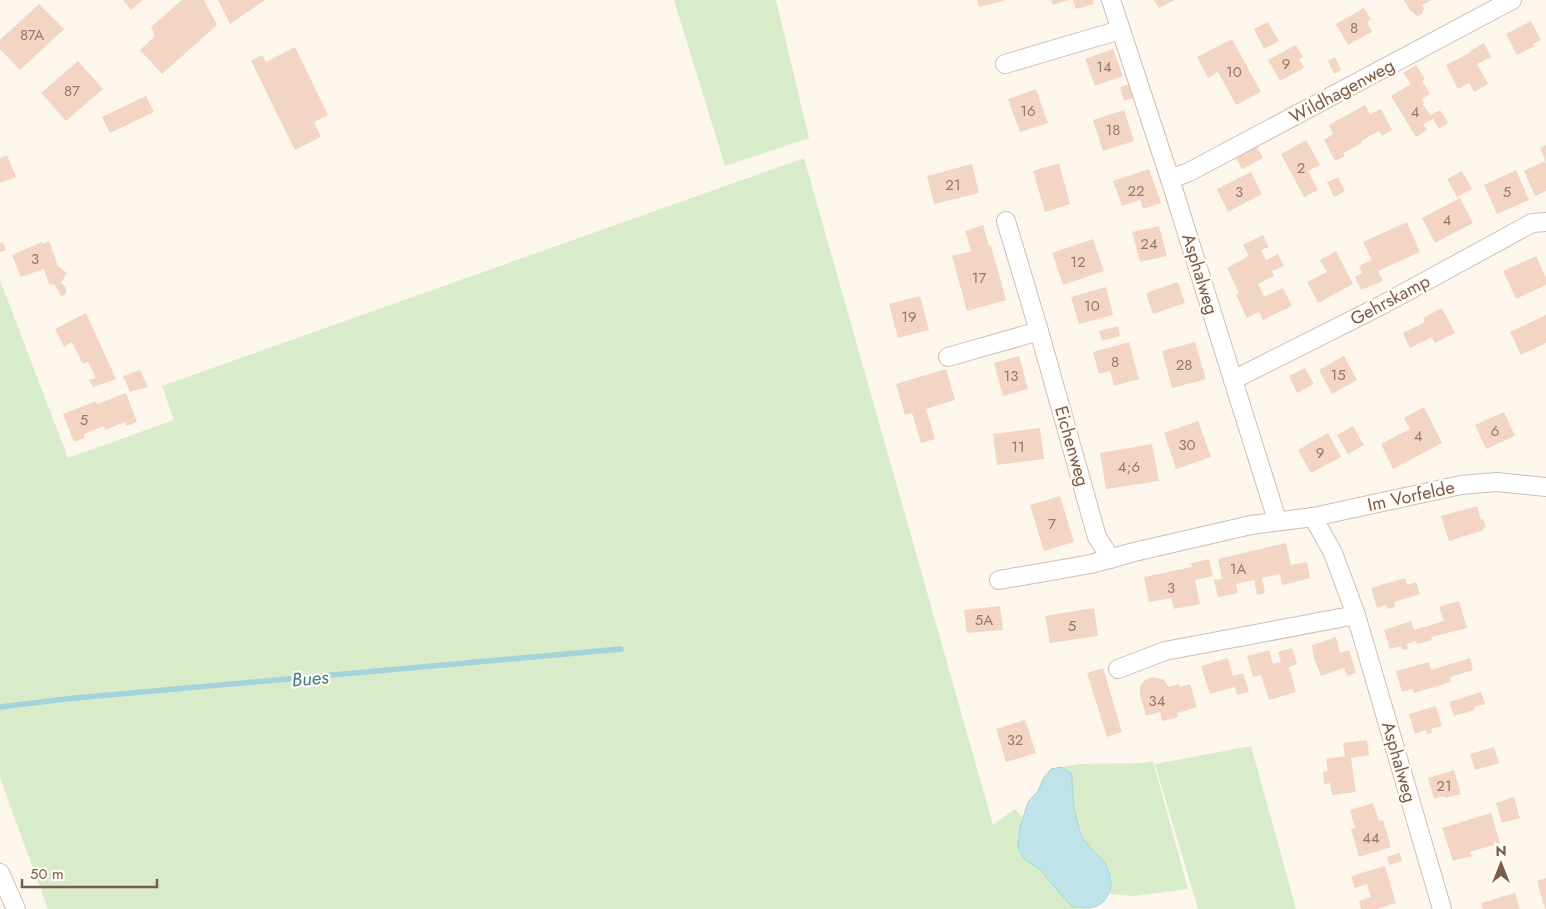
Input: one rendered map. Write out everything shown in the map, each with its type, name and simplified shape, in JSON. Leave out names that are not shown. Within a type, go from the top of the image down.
[{"type":"street","name":"Asphalweg","points":[[1111,0],[1170,178],[1277,520]]},
{"type":"street","name":"Wildhagenweg","points":[[1170,178],[1189,172],[1512,0]]},
{"type":"street","points":[[1005,64],[1120,30]]},
{"type":"street","name":"Eichenweg","points":[[1006,221],[1097,537],[1111,558]]},
{"type":"street","name":"Gehrskamp","points":[[1233,380],[1382,305],[1532,223],[1546,222]]},
{"type":"street","points":[[948,357],[1039,331]]},
{"type":"street","name":"Im Vorfelde","points":[[1277,520],[1312,517],[1460,485],[1498,482],[1546,487]]},
{"type":"street","name":"Asphalweg","points":[[1312,517],[1333,553],[1356,615],[1442,909]]},
{"type":"street","points":[[999,580],[1091,564],[1134,552],[1277,520]]},
{"type":"street","points":[[1118,669],[1165,651],[1356,615]]},
{"type":"street","points":[[0,873],[16,909]]},
{"type":"green space","points":[[674,0],[776,0],[809,138],[725,166]]},
{"type":"green space","points":[[804,158],[993,825],[1015,809],[1023,818],[1020,828],[1024,859],[1040,870],[1072,907],[1079,909],[48,909],[0,778],[0,280],[68,458],[174,420],[162,386]]},
{"type":"green space","points":[[1251,746],[1296,909],[1198,909],[1155,764]]},
{"type":"green space","points":[[1153,761],[1188,889],[1134,896],[1110,894],[1112,880],[1110,872],[1085,840],[1075,808],[1072,774],[1061,767],[1079,764],[1143,763]]},
{"type":"water","points":[[1061,767],[1072,774],[1074,806],[1082,836],[1090,848],[1104,862],[1111,877],[1111,887],[1107,896],[1101,904],[1094,907],[1072,907],[1040,870],[1024,859],[1018,847],[1020,828],[1028,802],[1038,791],[1043,779],[1051,769]]},
{"type":"building","points":[[123,0],[143,0],[131,10]]},
{"type":"building","points":[[182,0],[204,0],[217,25],[162,74],[140,50],[155,36],[151,27]]},
{"type":"building","points":[[218,0],[265,0],[230,24]]},
{"type":"building","points":[[977,0],[1004,0],[1004,1],[979,7]]},
{"type":"building","points":[[1051,0],[1069,0],[1053,5]]},
{"type":"building","points":[[1073,0],[1093,0],[1094,4],[1076,9]]},
{"type":"building","points":[[1154,0],[1175,0],[1159,8]]},
{"type":"building","points":[[1404,0],[1432,0],[1422,5],[1424,8],[1422,14],[1418,16],[1411,12]]},
{"type":"building","points":[[39,4],[64,29],[20,70],[0,49],[0,40]]},
{"type":"building","points":[[1364,8],[1371,20],[1367,22],[1372,32],[1348,45],[1336,24]]},
{"type":"building","points":[[1531,21],[1541,40],[1533,44],[1535,46],[1517,55],[1506,34]]},
{"type":"building","points":[[1268,22],[1279,41],[1264,49],[1254,29]]},
{"type":"building","points":[[1232,39],[1261,92],[1236,105],[1218,72],[1208,78],[1197,57]]},
{"type":"building","points":[[1484,43],[1491,57],[1477,64],[1488,84],[1474,92],[1469,83],[1458,89],[1446,65]]},
{"type":"building","points":[[1296,45],[1303,57],[1299,59],[1304,68],[1280,81],[1268,60]]},
{"type":"building","points":[[295,47],[328,115],[314,122],[321,137],[295,150],[251,61],[262,55],[266,62]]},
{"type":"building","points":[[1113,49],[1123,76],[1095,86],[1085,59]]},
{"type":"building","points":[[1335,57],[1341,70],[1334,74],[1328,61]]},
{"type":"building","points":[[78,61],[103,89],[66,121],[41,93]]},
{"type":"building","points":[[1416,65],[1425,79],[1422,81],[1430,94],[1422,99],[1424,103],[1422,104],[1431,115],[1440,110],[1448,123],[1439,129],[1433,119],[1423,124],[1427,130],[1416,137],[1391,96],[1411,84],[1403,73]]},
{"type":"building","points":[[1132,83],[1136,97],[1124,101],[1120,87]]},
{"type":"building","points":[[1036,89],[1048,123],[1020,132],[1008,99]]},
{"type":"building","points":[[146,96],[154,112],[110,133],[102,117]]},
{"type":"building","points":[[1365,105],[1370,114],[1381,109],[1392,130],[1382,136],[1379,131],[1343,153],[1345,156],[1335,161],[1324,140],[1333,134],[1329,125]]},
{"type":"building","points":[[1124,110],[1134,141],[1103,151],[1093,120]]},
{"type":"building","points":[[1306,140],[1320,165],[1308,171],[1318,190],[1304,197],[1281,154]]},
{"type":"building","points":[[1256,145],[1263,158],[1242,169],[1235,156]]},
{"type":"building","points":[[1546,145],[1546,162],[1540,148]]},
{"type":"building","points":[[7,155],[16,177],[0,183],[0,158]]},
{"type":"building","points":[[1545,161],[1546,191],[1535,196],[1524,171]]},
{"type":"building","points":[[1059,163],[1070,204],[1045,212],[1033,171]]},
{"type":"building","points":[[972,164],[979,193],[934,204],[927,176]]},
{"type":"building","points":[[1149,169],[1161,203],[1143,209],[1140,200],[1122,206],[1113,181]]},
{"type":"building","points":[[1516,170],[1529,200],[1497,214],[1484,185]]},
{"type":"building","points":[[1462,171],[1472,189],[1457,197],[1447,179]]},
{"type":"building","points":[[1251,172],[1262,194],[1228,212],[1217,189]]},
{"type":"building","points":[[1338,177],[1345,191],[1334,197],[1327,182]]},
{"type":"building","points":[[1460,198],[1473,223],[1435,243],[1422,218]]},
{"type":"building","points":[[1407,222],[1420,252],[1378,271],[1383,281],[1361,290],[1355,277],[1362,273],[1359,266],[1372,260],[1363,242]]},
{"type":"building","points":[[983,225],[1006,300],[967,311],[952,256],[971,251],[965,231]]},
{"type":"building","points":[[1159,226],[1167,256],[1140,262],[1132,232]]},
{"type":"building","points":[[1263,235],[1269,247],[1261,250],[1266,260],[1278,254],[1284,266],[1272,271],[1274,276],[1258,284],[1264,297],[1283,288],[1292,306],[1263,320],[1259,312],[1247,318],[1236,295],[1239,293],[1227,268],[1249,256],[1243,245]]},
{"type":"building","points":[[1093,239],[1104,271],[1063,285],[1052,253]]},
{"type":"building","points":[[49,241],[58,266],[67,273],[61,283],[66,287],[66,294],[61,296],[55,285],[49,284],[44,269],[21,277],[12,255],[42,242],[42,244]]},
{"type":"building","points":[[3,242],[6,250],[0,252],[0,243]]},
{"type":"building","points":[[1336,251],[1353,284],[1318,303],[1307,282],[1327,272],[1320,260]]},
{"type":"building","points":[[1536,256],[1546,278],[1546,285],[1516,299],[1503,271]]},
{"type":"building","points":[[1178,282],[1185,303],[1153,314],[1146,293]]},
{"type":"building","points":[[1106,287],[1113,315],[1079,324],[1071,297]]},
{"type":"building","points":[[920,296],[929,330],[898,338],[889,304]]},
{"type":"building","points":[[1442,308],[1455,333],[1435,343],[1432,337],[1410,348],[1403,333],[1425,322],[1423,318]]},
{"type":"building","points":[[86,313],[116,379],[93,387],[89,380],[96,378],[88,362],[83,364],[72,342],[64,347],[55,329]]},
{"type":"building","points":[[1546,315],[1546,343],[1521,355],[1510,332]]},
{"type":"building","points":[[1118,326],[1120,336],[1102,341],[1099,331]]},
{"type":"building","points":[[1129,342],[1139,379],[1114,386],[1110,371],[1099,374],[1093,352]]},
{"type":"building","points":[[1195,342],[1206,379],[1172,388],[1162,351]]},
{"type":"building","points":[[1019,356],[1028,389],[1003,396],[994,363]]},
{"type":"building","points":[[1344,356],[1357,380],[1332,394],[1319,370]]},
{"type":"building","points":[[1305,368],[1314,384],[1297,393],[1289,376]]},
{"type":"building","points":[[946,369],[955,400],[926,409],[935,439],[921,443],[912,413],[905,415],[896,384]]},
{"type":"building","points":[[140,370],[148,387],[130,392],[123,376]]},
{"type":"building","points":[[126,393],[137,422],[126,426],[125,422],[105,430],[104,426],[84,434],[85,438],[74,442],[63,414],[96,401],[97,404]]},
{"type":"building","points":[[1424,407],[1442,443],[1393,469],[1381,444],[1410,429],[1404,418]]},
{"type":"building","points":[[1504,412],[1515,436],[1486,449],[1475,425]]},
{"type":"building","points":[[1198,421],[1211,457],[1176,469],[1164,433]]},
{"type":"building","points":[[1353,426],[1364,445],[1348,454],[1337,435]]},
{"type":"building","points":[[1040,428],[1044,459],[997,465],[993,434]]},
{"type":"building","points":[[1328,433],[1341,457],[1311,473],[1298,450]]},
{"type":"building","points":[[1152,444],[1159,481],[1106,489],[1100,453]]},
{"type":"building","points":[[1060,496],[1074,542],[1044,551],[1030,505]]},
{"type":"building","points":[[1477,506],[1481,520],[1483,519],[1486,527],[1483,528],[1484,530],[1449,541],[1441,516]]},
{"type":"building","points":[[1286,543],[1291,565],[1307,562],[1310,578],[1282,585],[1280,574],[1262,578],[1265,593],[1257,595],[1254,580],[1236,584],[1238,593],[1218,597],[1214,580],[1222,579],[1218,559]]},
{"type":"building","points":[[1209,559],[1213,576],[1195,580],[1200,604],[1174,609],[1171,598],[1149,602],[1144,577],[1192,567],[1191,563]]},
{"type":"building","points":[[1405,578],[1407,585],[1416,582],[1420,594],[1394,602],[1395,607],[1388,609],[1386,605],[1377,608],[1371,588]]},
{"type":"building","points":[[1459,601],[1467,628],[1431,637],[1432,640],[1417,644],[1416,641],[1407,644],[1408,649],[1402,650],[1401,646],[1390,649],[1384,630],[1411,621],[1414,630],[1444,621],[1439,607]]},
{"type":"building","points":[[1000,606],[1003,630],[967,633],[964,610]]},
{"type":"building","points":[[1094,608],[1098,636],[1050,643],[1045,616]]},
{"type":"building","points":[[1336,637],[1340,653],[1349,650],[1356,673],[1347,676],[1344,668],[1321,676],[1314,658],[1312,645]]},
{"type":"building","points":[[1292,648],[1297,664],[1289,667],[1296,692],[1269,700],[1261,675],[1253,677],[1247,656],[1269,650],[1273,664],[1281,662],[1278,652]]},
{"type":"building","points":[[1228,658],[1233,676],[1243,673],[1249,692],[1237,695],[1235,687],[1210,694],[1201,666]]},
{"type":"building","points":[[1470,658],[1473,670],[1450,677],[1451,682],[1414,693],[1412,689],[1402,692],[1396,671],[1429,662],[1431,670]]},
{"type":"building","points":[[1103,668],[1122,732],[1107,737],[1087,673]]},
{"type":"building","points":[[1154,677],[1164,680],[1169,687],[1179,684],[1180,687],[1190,684],[1197,707],[1177,713],[1178,717],[1162,721],[1160,712],[1146,716],[1140,695],[1140,686],[1145,680]]},
{"type":"building","points":[[1481,692],[1485,704],[1474,707],[1475,710],[1454,716],[1449,702]]},
{"type":"building","points":[[1436,706],[1442,726],[1431,729],[1432,733],[1427,734],[1426,730],[1415,734],[1409,714]]},
{"type":"building","points":[[1025,720],[1036,753],[1006,762],[996,729]]},
{"type":"building","points":[[1367,740],[1369,755],[1351,758],[1356,792],[1332,795],[1330,783],[1324,784],[1323,772],[1328,771],[1326,759],[1345,756],[1343,743]]},
{"type":"building","points":[[1494,747],[1499,763],[1475,770],[1470,754]]},
{"type":"building","points":[[1454,770],[1461,794],[1434,799],[1428,778]]},
{"type":"building","points":[[1514,797],[1520,818],[1502,823],[1496,803]]},
{"type":"building","points":[[1373,803],[1379,821],[1383,820],[1391,847],[1359,857],[1351,829],[1355,828],[1350,810]]},
{"type":"building","points":[[1491,813],[1500,843],[1470,852],[1472,856],[1453,861],[1442,828]]},
{"type":"building","points":[[1400,853],[1402,861],[1389,865],[1387,857]]},
{"type":"building","points":[[1385,866],[1396,903],[1377,909],[1361,909],[1359,901],[1371,897],[1367,884],[1355,888],[1351,876]]},
{"type":"building","points":[[1546,878],[1546,909],[1545,909],[1537,881]]},
{"type":"building","points":[[1515,893],[1520,909],[1483,909],[1481,903]]},
{"type":"waterway","name":"Bues","points":[[0,707],[65,699],[621,649]]}]
